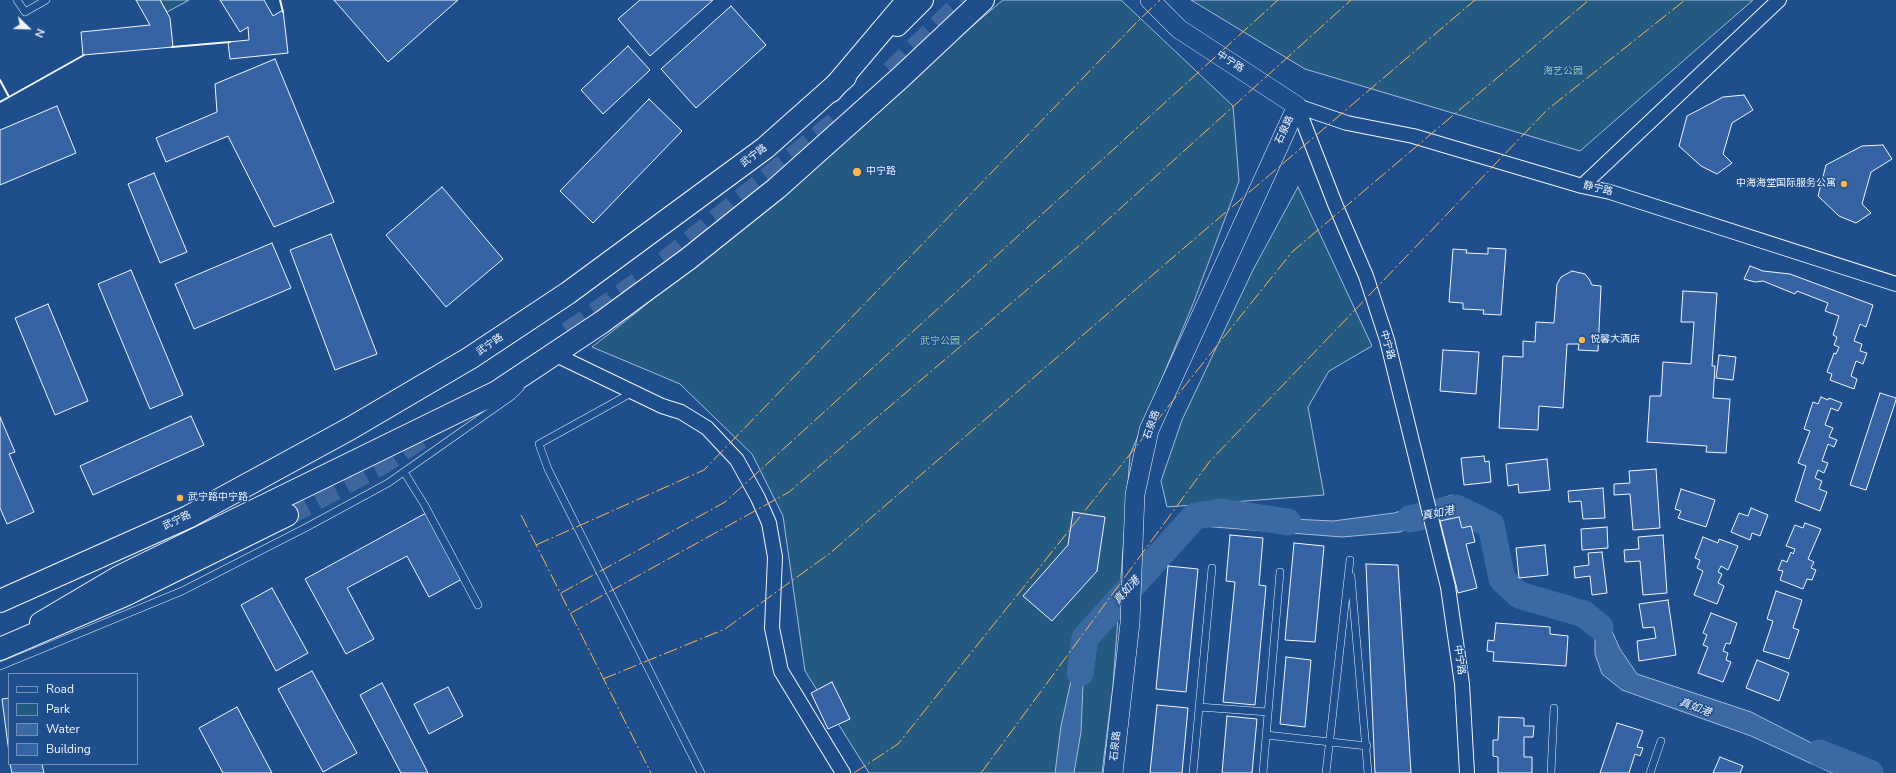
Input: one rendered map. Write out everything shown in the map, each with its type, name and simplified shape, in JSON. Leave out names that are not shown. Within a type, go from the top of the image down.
[{"type":"main road","points":[[831,91],[908,0]]},
{"type":"main road","name":"武宁路","points":[[0,601],[188,517],[351,428],[470,358],[568,293],[766,148],[831,91],[922,0]]},
{"type":"main road","points":[[0,648],[119,577],[497,392],[602,322],[688,259],[777,188],[900,78],[983,0]]},
{"type":"main road","points":[[0,648],[125,595],[287,515]]},
{"type":"street","name":"中宁路","points":[[1150,0],[1179,29],[1296,106],[1334,204],[1366,276],[1387,340],[1448,587],[1462,684],[1467,773]]},
{"type":"street","points":[[1582,186],[1779,0]]},
{"type":"street","name":"静宁路","points":[[1296,106],[1347,123],[1413,136],[1582,186],[1610,192],[1896,284]]},
{"type":"street","name":"石泉路","points":[[1113,773],[1130,623],[1135,494],[1149,430],[1296,106]]},
{"type":"street","points":[[554,354],[662,406],[681,412],[707,428],[737,460],[758,498],[769,523],[775,557],[772,628],[781,671],[843,773]]},
{"type":"lane","points":[[17,0],[25,12],[46,0]]},
{"type":"lane","points":[[0,666],[182,591],[307,527],[388,483],[512,396],[554,354]]},
{"type":"lane","points":[[633,392],[539,444],[548,469],[701,773]]},
{"type":"lane","points":[[404,472],[424,504],[478,605]]},
{"type":"lane","points":[[1326,773],[1350,560],[1367,746],[1368,773]]},
{"type":"lane","points":[[1193,773],[1212,568]]},
{"type":"lane","points":[[1263,773],[1280,572]]},
{"type":"lane","points":[[1199,707],[1268,712]]},
{"type":"lane","points":[[1551,773],[1554,708]]},
{"type":"lane","points":[[1266,735],[1367,746]]},
{"type":"lane","points":[[1650,773],[1661,741]]},
{"type":"green space","points":[[160,0],[189,0],[167,12]]},
{"type":"green space","name":"武宁公园","points":[[1003,0],[1121,0],[1233,106],[1239,181],[1193,304],[1130,455],[1113,685],[1102,773],[869,773],[805,671],[783,516],[752,454],[680,384],[592,347],[637,312]]},
{"type":"green space","name":"海艺公园","points":[[1191,0],[1753,0],[1580,151],[1305,69]]},
{"type":"green space","points":[[1298,187],[1372,346],[1329,371],[1308,407],[1324,495],[1167,507],[1161,481],[1182,420],[1253,270]]},
{"type":"water","points":[[1452,495],[1496,517],[1505,540],[1512,576],[1524,586],[1568,598],[1606,618],[1620,649],[1637,674],[1751,712],[1870,773],[1832,773],[1751,736],[1622,690],[1602,674],[1595,654],[1595,623],[1569,609],[1519,595],[1495,583],[1491,526],[1456,508],[1446,510],[1400,532],[1342,537],[1201,526],[1143,588],[1143,573],[1154,549],[1195,516],[1233,514],[1250,517],[1333,521],[1394,513]]},
{"type":"water","points":[[1118,585],[1119,601],[1085,638],[1081,732],[1074,773],[1055,773],[1061,726],[1081,635]]},
{"type":"building","points":[[136,0],[160,0],[170,18],[173,47],[83,55],[81,32],[150,25]]},
{"type":"building","points":[[220,0],[264,0],[273,16],[283,10],[288,53],[230,59],[228,42],[249,40],[248,27],[240,32]]},
{"type":"building","points":[[334,0],[458,0],[388,62]]},
{"type":"building","points":[[640,0],[713,0],[650,56],[618,19]]},
{"type":"building","points":[[731,6],[766,45],[696,108],[661,69]]},
{"type":"building","points":[[628,46],[650,70],[603,114],[581,90]]},
{"type":"building","points":[[275,59],[334,202],[274,227],[228,136],[166,162],[156,138],[217,112],[215,84]]},
{"type":"building","name":"中海海堂国际服务公寓","points":[[1744,95],[1753,110],[1732,123],[1723,154],[1732,163],[1717,174],[1701,166],[1679,146],[1687,116],[1723,97]]},
{"type":"building","points":[[649,99],[682,131],[593,223],[560,191]]},
{"type":"building","points":[[57,106],[76,153],[0,185],[0,130]]},
{"type":"building","name":"中海海堂国际服务公寓","points":[[1883,145],[1892,159],[1871,172],[1862,204],[1871,213],[1856,223],[1839,216],[1818,196],[1826,165],[1862,146]]},
{"type":"building","points":[[154,173],[187,252],[160,263],[128,184]]},
{"type":"building","points":[[442,187],[503,259],[446,307],[386,235]]},
{"type":"building","points":[[331,234],[377,354],[335,370],[290,250]]},
{"type":"building","points":[[272,243],[291,288],[194,329],[175,284]]},
{"type":"building","points":[[1488,248],[1506,249],[1501,315],[1483,314],[1484,310],[1463,309],[1463,303],[1449,302],[1453,249],[1467,250],[1466,253],[1488,254]]},
{"type":"building","points":[[1750,266],[1763,271],[1790,274],[1873,305],[1866,327],[1860,324],[1854,341],[1862,344],[1860,351],[1867,353],[1863,364],[1856,361],[1851,376],[1857,379],[1854,389],[1830,380],[1832,374],[1827,372],[1834,353],[1836,354],[1839,347],[1834,345],[1837,337],[1833,335],[1839,316],[1825,311],[1828,303],[1797,291],[1795,294],[1763,281],[1755,282],[1744,279]]},
{"type":"building","points":[[131,270],[183,395],[150,409],[98,284]]},
{"type":"building","points":[[1572,271],[1585,274],[1592,285],[1601,286],[1598,351],[1578,350],[1579,344],[1567,344],[1563,408],[1539,406],[1538,430],[1499,428],[1503,356],[1523,357],[1523,341],[1535,342],[1536,322],[1554,323],[1557,284],[1561,277]]},
{"type":"building","points":[[1683,291],[1717,293],[1712,366],[1715,366],[1713,398],[1730,399],[1726,453],[1706,452],[1707,446],[1647,442],[1650,396],[1661,396],[1663,362],[1691,364],[1694,322],[1681,322]]},
{"type":"building","points":[[48,304],[88,401],[55,415],[15,318]]},
{"type":"building","points":[[1443,350],[1479,352],[1476,394],[1440,391]]},
{"type":"building","points":[[1719,355],[1736,357],[1733,380],[1716,378]]},
{"type":"building","points":[[1880,393],[1896,398],[1896,400],[1866,490],[1850,485]]},
{"type":"building","points":[[1821,397],[1828,400],[1829,398],[1842,403],[1838,411],[1831,408],[1825,425],[1833,428],[1829,437],[1837,440],[1834,447],[1828,444],[1822,461],[1828,463],[1824,473],[1818,470],[1815,478],[1822,481],[1819,489],[1827,492],[1820,511],[1795,501],[1806,466],[1798,463],[1810,431],[1804,429],[1813,402],[1818,404]]},
{"type":"building","points":[[191,416],[204,445],[93,495],[80,466]]},
{"type":"building","points":[[0,417],[15,452],[9,454],[34,512],[7,524],[0,508]]},
{"type":"building","points":[[1484,456],[1485,462],[1489,461],[1491,482],[1464,485],[1461,458]]},
{"type":"building","points":[[1547,459],[1550,490],[1519,493],[1518,484],[1508,486],[1506,464]]},
{"type":"building","points":[[1656,469],[1660,528],[1633,530],[1630,494],[1614,495],[1614,484],[1630,483],[1629,471]]},
{"type":"building","points":[[1603,488],[1605,518],[1583,519],[1581,501],[1569,502],[1568,491]]},
{"type":"building","points":[[1681,489],[1715,500],[1706,527],[1678,518],[1681,511],[1675,509]]},
{"type":"building","points":[[1751,508],[1768,515],[1760,536],[1752,533],[1750,540],[1731,532],[1739,513],[1748,516]]},
{"type":"building","points":[[1073,512],[1105,517],[1097,571],[1052,621],[1023,596],[1068,545]]},
{"type":"building","points":[[426,513],[462,579],[429,597],[407,556],[347,588],[374,639],[346,654],[305,579]]},
{"type":"building","points":[[1459,517],[1462,528],[1471,526],[1475,542],[1466,544],[1477,588],[1458,593],[1440,521]]},
{"type":"building","points":[[1805,523],[1821,529],[1808,559],[1814,562],[1811,568],[1816,570],[1812,580],[1807,579],[1803,589],[1780,580],[1783,571],[1778,570],[1782,560],[1787,562],[1791,552],[1793,554],[1795,549],[1786,546],[1795,525],[1803,528]]},
{"type":"building","points":[[1607,527],[1608,548],[1582,550],[1581,529]]},
{"type":"building","points":[[1230,535],[1263,538],[1259,585],[1266,586],[1255,705],[1223,702],[1235,582],[1226,581]]},
{"type":"building","points":[[1663,535],[1667,593],[1643,595],[1640,561],[1625,562],[1624,550],[1639,549],[1638,537]]},
{"type":"building","points":[[1703,537],[1718,543],[1719,539],[1738,546],[1728,570],[1721,566],[1718,572],[1722,574],[1718,583],[1724,586],[1717,604],[1694,595],[1703,571],[1697,568],[1700,560],[1695,558]]},
{"type":"building","points":[[1294,543],[1324,546],[1315,642],[1285,640]]},
{"type":"building","points":[[1545,545],[1548,575],[1519,578],[1516,548]]},
{"type":"building","points":[[1602,552],[1607,593],[1592,595],[1590,576],[1575,578],[1574,567],[1589,565],[1588,553]]},
{"type":"building","points":[[1366,564],[1398,565],[1411,773],[1375,773]]},
{"type":"building","points":[[1168,566],[1198,569],[1186,692],[1156,689]]},
{"type":"building","points":[[272,588],[308,653],[276,671],[241,605]]},
{"type":"building","points":[[1776,591],[1802,600],[1793,628],[1799,630],[1789,659],[1763,651],[1773,621],[1767,619]]},
{"type":"building","points":[[1668,600],[1676,655],[1639,661],[1637,641],[1656,638],[1654,627],[1643,628],[1639,604]]},
{"type":"building","points":[[1711,613],[1737,623],[1730,644],[1726,643],[1723,651],[1728,653],[1726,660],[1731,662],[1723,682],[1698,673],[1708,647],[1703,645],[1707,635],[1703,633]]},
{"type":"building","points":[[1496,623],[1550,627],[1550,634],[1568,636],[1566,666],[1493,661],[1494,652],[1487,651],[1488,640],[1494,641]]},
{"type":"building","points":[[1286,657],[1311,660],[1305,727],[1280,724]]},
{"type":"building","points":[[1757,660],[1789,673],[1779,701],[1746,688]]},
{"type":"building","points":[[312,671],[357,753],[323,772],[278,689]]},
{"type":"building","points":[[832,682],[850,719],[828,729],[811,693]]},
{"type":"building","points":[[382,683],[428,773],[401,773],[360,695]]},
{"type":"building","points":[[448,687],[463,716],[429,734],[414,704]]},
{"type":"building","points":[[8,698],[8,745],[2,699]]},
{"type":"building","points":[[1157,705],[1188,708],[1182,773],[1150,773]]},
{"type":"building","points":[[237,707],[272,773],[223,773],[199,728]]},
{"type":"building","points":[[1227,716],[1257,719],[1252,773],[1222,773]]},
{"type":"building","points":[[1499,717],[1524,718],[1524,726],[1534,726],[1533,737],[1524,737],[1524,757],[1532,757],[1532,773],[1498,773],[1498,757],[1493,756],[1493,740],[1498,740]]},
{"type":"building","points":[[1617,723],[1643,731],[1637,747],[1643,748],[1640,756],[1635,754],[1629,773],[1600,773]]},
{"type":"building","points":[[1720,757],[1743,766],[1740,773],[1713,773]]},
{"type":"building","points":[[10,765],[42,765],[44,773],[12,773]]},
{"type":"waterway","name":"真如港","points":[[1410,519],[1456,508],[1491,525],[1502,579],[1519,595],[1584,614],[1600,627]]},
{"type":"waterway","name":"真如港","points":[[1080,673],[1085,638],[1195,516],[1221,512],[1288,522]]},
{"type":"waterway","name":"真如港","points":[[1820,753],[1870,773]]},
{"type":"tunnel","points":[[891,72],[965,0]]},
{"type":"tunnel","points":[[665,262],[835,123]]},
{"type":"tunnel","points":[[568,333],[638,283]]},
{"type":"tunnel","points":[[287,515],[383,463],[422,437]]},
{"type":"wall","points":[[280,0],[283,12]]},
{"type":"wall","points":[[172,47],[230,42]]},
{"type":"wall","points":[[9,97],[84,55]]},
{"type":"wall","points":[[0,80],[9,97],[0,102]]},
{"type":"power","points":[[536,545],[704,470],[1160,0]]},
{"type":"power","points":[[561,593],[725,502],[1278,0]]},
{"type":"power","points":[[571,613],[789,492],[1081,244],[1351,0]]},
{"type":"power","points":[[603,679],[725,629],[829,554],[1192,241],[1475,0]]},
{"type":"power","points":[[854,773],[898,744],[1292,252],[1589,0]]},
{"type":"power","points":[[981,773],[1210,461],[1547,110],[1685,0]]},
{"type":"power","points":[[521,515],[651,773]]},
{"type":"place","name":"中宁路","points":[[857,172]]},
{"type":"place","name":"中海海堂国际服务公寓","points":[[1844,184]]},
{"type":"place","name":"悦馨大酒店","points":[[1582,340]]},
{"type":"place","name":"武宁路中宁路","points":[[180,498]]}]
